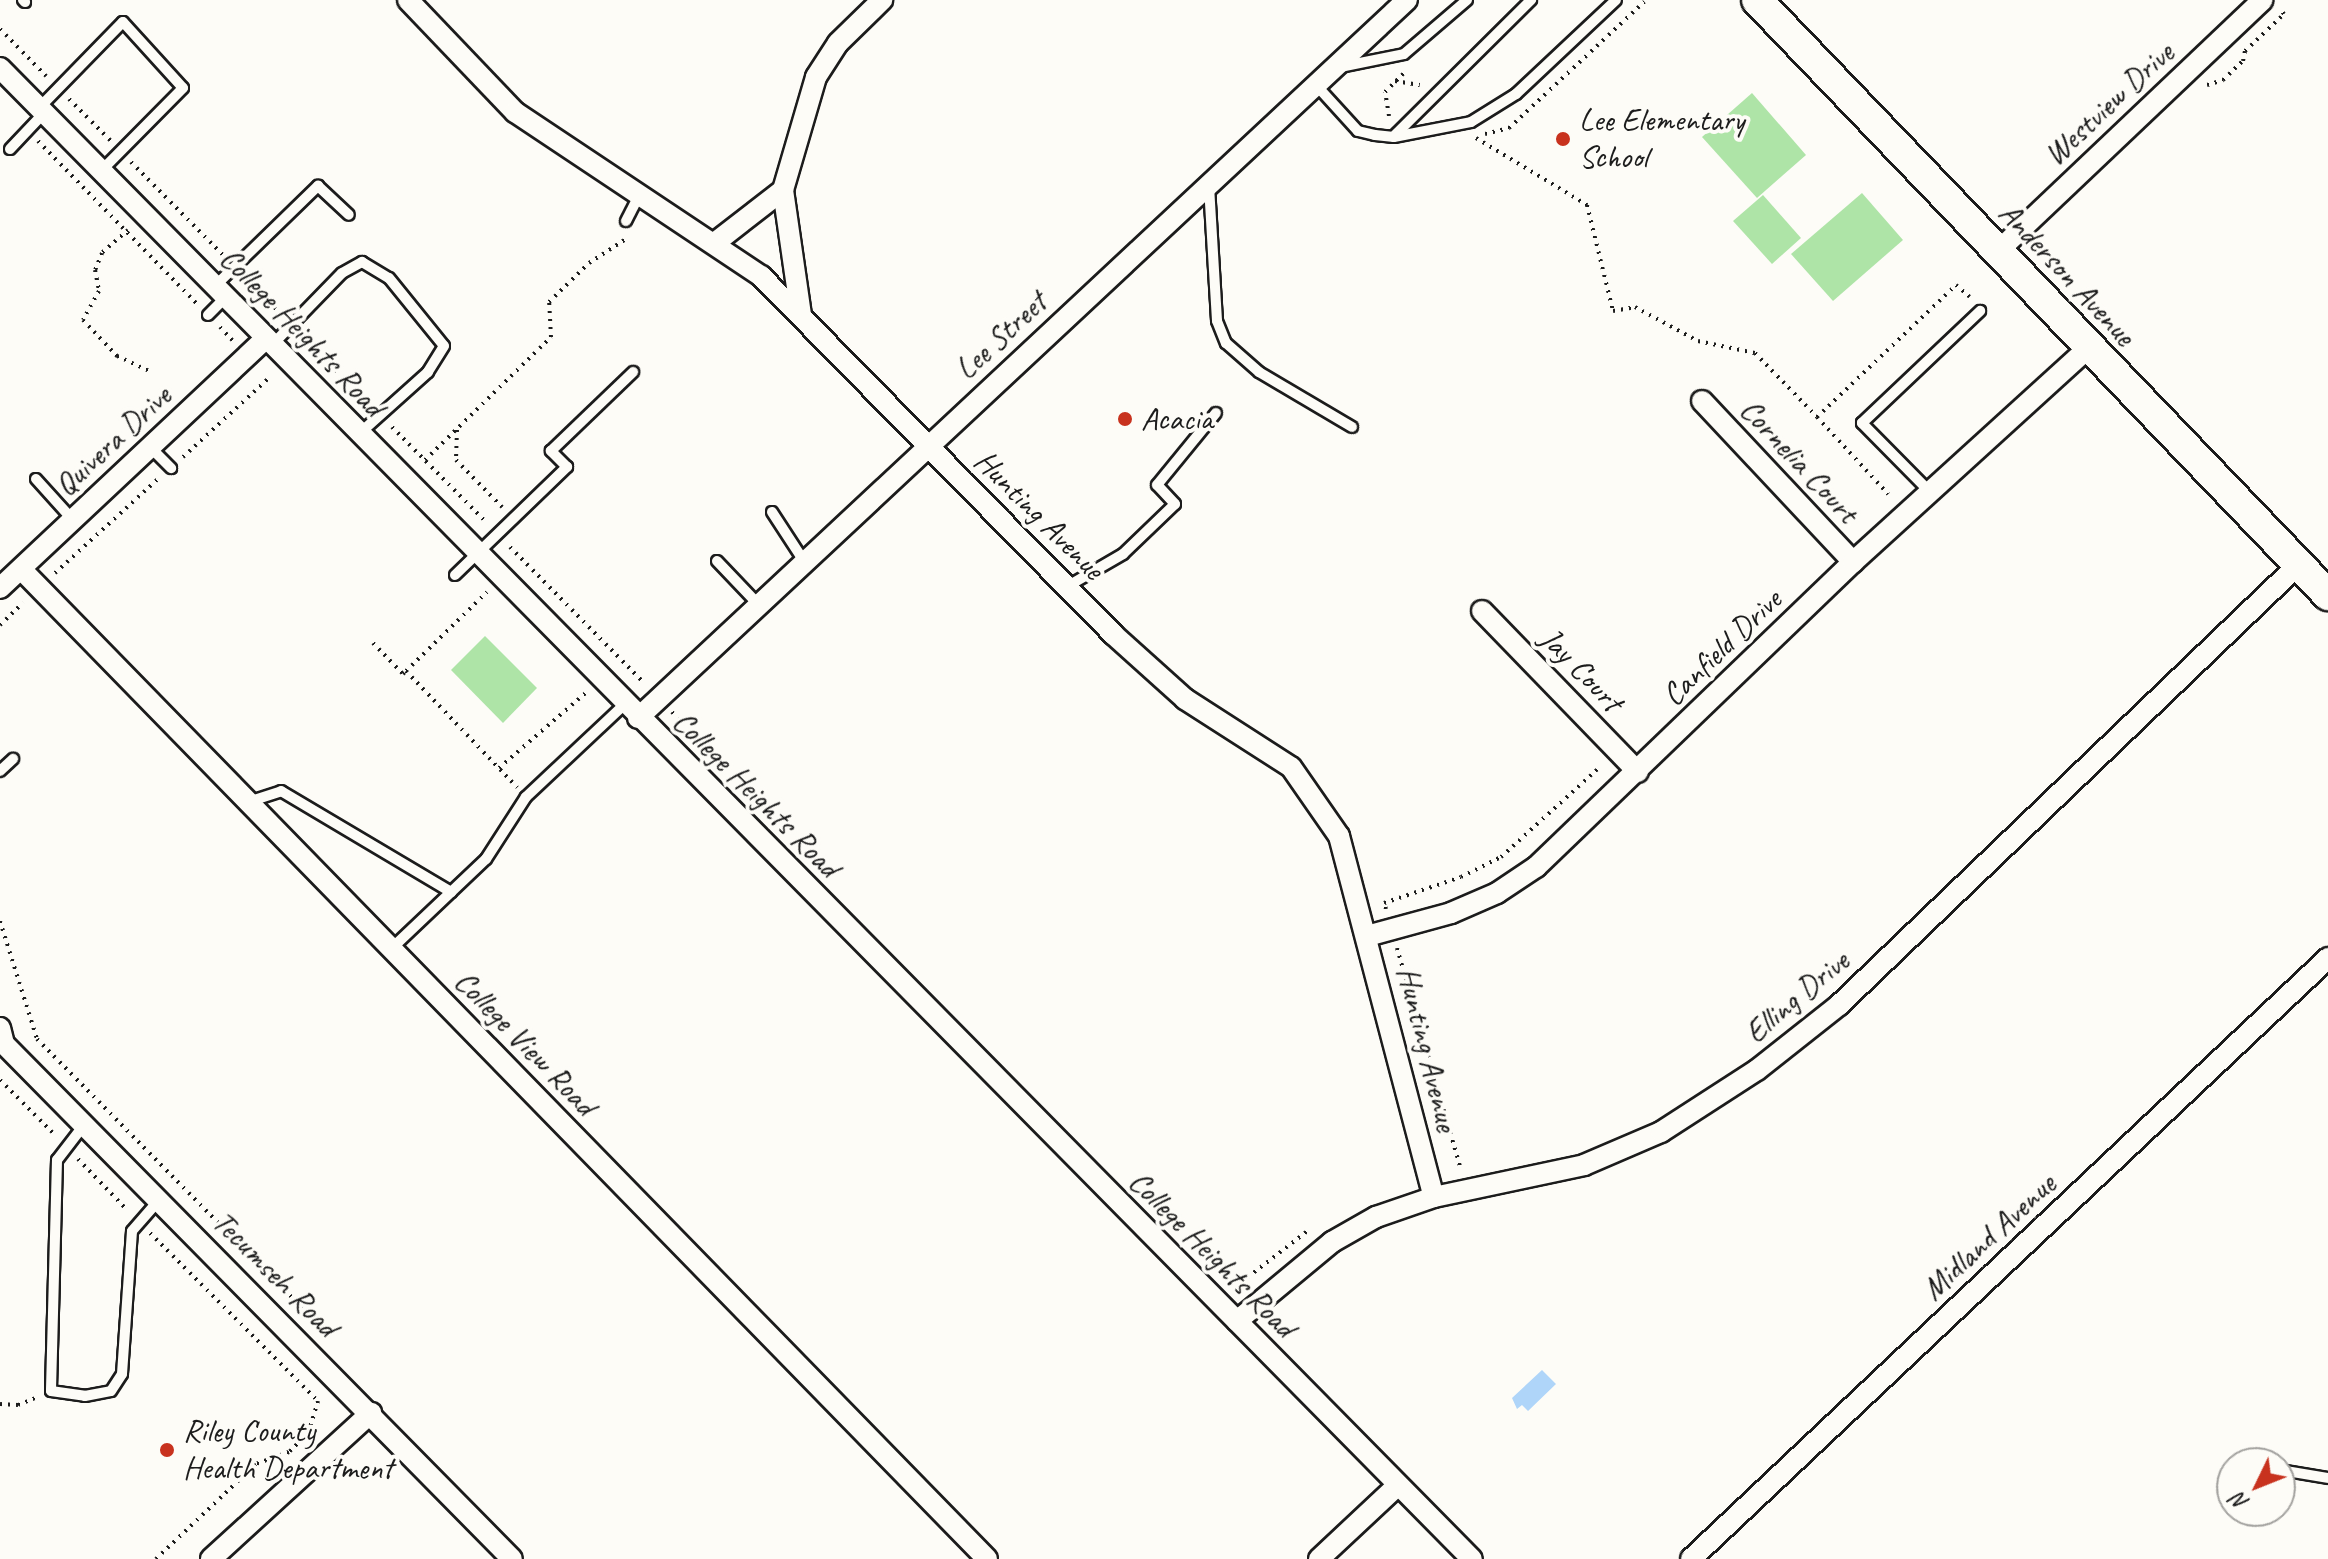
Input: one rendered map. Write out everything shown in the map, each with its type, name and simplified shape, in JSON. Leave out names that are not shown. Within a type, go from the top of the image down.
[{"type":"main road","name":"Anderson Avenue","points":[[1757,0],[2087,349],[2328,595]]},
{"type":"street","name":"Hunting Avenue","points":[[408,0],[515,112],[716,242],[801,315],[1068,586],[1185,699],[1291,767],[1339,836],[1434,1197]]},
{"type":"street","points":[[801,315],[783,190],[816,77],[838,43],[882,0]]},
{"type":"street","name":"Lee Street","points":[[632,711],[657,697],[1407,0]]},
{"type":"street","name":"Westview Drive","points":[[1997,252],[2263,0]]},
{"type":"street","name":"College Heights Road","points":[[0,68],[1472,1559]]},
{"type":"street","points":[[716,242],[783,190]]},
{"type":"street","name":"Quivera Drive","points":[[0,588],[247,355],[269,341]]},
{"type":"street","name":"Canfield Drive","points":[[1367,936],[1497,893],[1536,867],[1853,562],[2087,349]]},
{"type":"street","name":"Cornelia Court","points":[[1702,401],[1853,562]]},
{"type":"street","name":"Elling Drive","points":[[1237,1321],[1332,1242],[1376,1217],[1434,1197],[1584,1165],[1661,1132],[1757,1070],[1839,1005],[2299,564]]},
{"type":"street","name":"College View Road","points":[[21,569],[987,1559]]},
{"type":"street","name":"Jay Court","points":[[1482,611],[1638,772]]},
{"type":"street","name":"Midland Avenue","points":[[1691,1559],[2328,958]]},
{"type":"street","name":"Tecumseh Road","points":[[0,1028],[4,1044],[512,1559]]},
{"type":"street","points":[[211,1559],[371,1413]]},
{"type":"street","points":[[1319,1559],[1397,1486]]},
{"type":"lane","points":[[1334,69],[1404,54],[1467,0]]},
{"type":"lane","points":[[1394,137],[1531,0]]},
{"type":"lane","points":[[1316,85],[1358,131],[1394,137],[1471,122],[1497,110],[1616,0]]},
{"type":"lane","points":[[10,149],[28,131],[59,89],[123,22],[183,88],[101,171]]},
{"type":"lane","points":[[1209,184],[1217,321],[1226,343],[1259,372],[1352,427]]},
{"type":"lane","points":[[208,315],[235,267],[318,186],[349,215]]},
{"type":"lane","points":[[626,221],[639,195]]},
{"type":"lane","points":[[269,341],[291,325],[342,273],[362,262],[389,278],[444,346],[428,372],[360,433]]},
{"type":"lane","points":[[1930,492],[1862,423],[1980,311]]},
{"type":"lane","points":[[455,575],[493,529],[567,467],[551,451],[633,372]]},
{"type":"lane","points":[[1068,586],[1123,554],[1175,504],[1157,485],[1216,413]]},
{"type":"lane","points":[[150,447],[171,468]]},
{"type":"lane","points":[[36,479],[73,520]]},
{"type":"lane","points":[[772,512],[804,561]]},
{"type":"lane","points":[[717,561],[758,604]]},
{"type":"lane","points":[[391,949],[486,859],[526,797],[632,711]]},
{"type":"lane","points":[[0,771],[13,759]]},
{"type":"lane","points":[[247,802],[281,791],[451,892]]},
{"type":"lane","points":[[84,1125],[57,1160],[51,1391],[85,1396],[111,1391],[122,1374],[132,1231],[159,1200]]},
{"type":"lane","points":[[2296,1473],[2328,1478]]},
{"type":"path","points":[[0,29],[657,697]]},
{"type":"path","points":[[1394,137],[1385,92],[1406,71]]},
{"type":"path","points":[[0,625],[269,378],[28,131]]},
{"type":"path","points":[[1471,136],[1587,205],[1613,311],[1635,307],[1698,341],[1755,353],[1888,494]]},
{"type":"path","points":[[144,214],[102,253],[95,270],[99,291],[83,320],[117,356],[149,371]]},
{"type":"path","points":[[425,460],[551,337],[549,302],[589,263],[626,239]]},
{"type":"path","points":[[1817,417],[1956,285],[1973,300],[1980,293]]},
{"type":"path","points":[[457,428],[456,460],[505,510],[493,529]]},
{"type":"path","points":[[373,643],[403,674],[488,590]]},
{"type":"path","points":[[406,671],[526,797]]},
{"type":"path","points":[[499,768],[588,691]]},
{"type":"path","points":[[1466,1190],[1384,903],[1461,877],[1501,857],[1617,751]]},
{"type":"path","points":[[0,921],[37,1039],[306,1312]]},
{"type":"path","points":[[0,1080],[318,1401],[308,1433],[289,1452],[256,1464],[156,1559]]},
{"type":"path","points":[[0,1404],[18,1405],[51,1391]]},
{"type":"green space","points":[[1752,93],[1806,155],[1757,198],[1702,137]]},
{"type":"green space","points":[[1862,193],[1903,240],[1833,301],[1791,254]]},
{"type":"green space","points":[[1763,195],[1801,238],[1772,264],[1733,221]]},
{"type":"green space","points":[[485,636],[537,688],[503,723],[451,670]]},
{"type":"water","points":[[1542,1370],[1556,1384],[1528,1411],[1522,1405],[1517,1409],[1512,1398]]},
{"type":"place","name":"Lee Elementary School","points":[[1563,139]]},
{"type":"place","name":"Acacia","points":[[1125,419]]},
{"type":"place","name":"Riley County Health Department","points":[[167,1450]]}]
